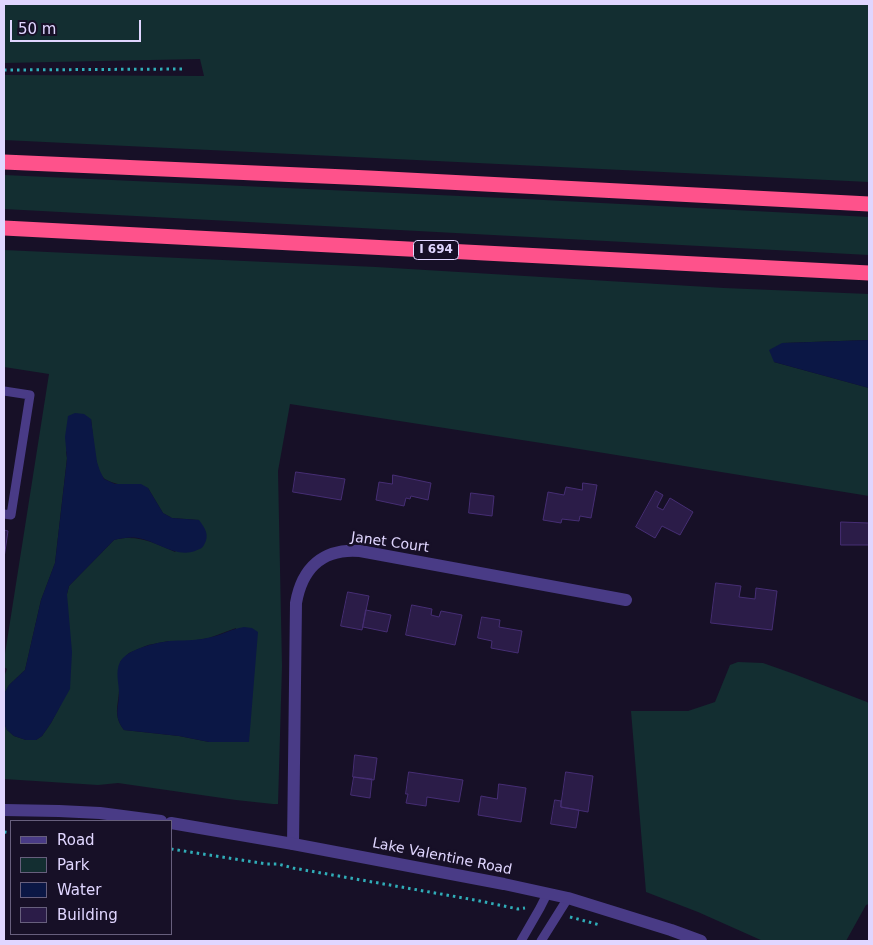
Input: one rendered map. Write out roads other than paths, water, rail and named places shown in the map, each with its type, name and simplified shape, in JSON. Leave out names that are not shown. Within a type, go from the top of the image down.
[{"type":"highway","points":[[4,162],[369,178],[869,204]]},
{"type":"highway","name":"I 694","points":[[4,228],[869,273]]},
{"type":"street","name":"Janet Court","points":[[294,844],[296,604],[302,579],[310,568],[325,556],[343,550],[360,551],[626,600]]},
{"type":"street","points":[[4,810],[100,813],[153,820]]},
{"type":"street","name":"Lake Valentine Road","points":[[172,823],[294,844],[568,898],[701,941]]},
{"type":"lane","points":[[4,391],[30,395],[11,515],[4,514]]},
{"type":"lane","points":[[521,941],[547,894]]},
{"type":"lane","points":[[541,941],[568,898]]},
{"type":"water","points":[[869,340],[869,388],[774,362],[769,350],[782,343]]},
{"type":"water","points":[[75,413],[84,414],[91,419],[97,462],[104,479],[115,484],[141,484],[148,488],[163,513],[172,518],[199,520],[205,529],[207,538],[201,548],[188,553],[173,551],[138,538],[114,540],[69,586],[67,594],[72,652],[70,689],[42,736],[36,740],[26,740],[14,736],[7,730],[4,723],[4,694],[9,685],[25,670],[41,600],[55,563],[67,459],[65,437],[68,416]]},
{"type":"water","points":[[244,627],[252,628],[258,632],[249,742],[209,742],[179,736],[124,730],[117,712],[119,693],[118,670],[120,662],[124,657],[135,650],[149,645],[169,641],[202,639]]}]
